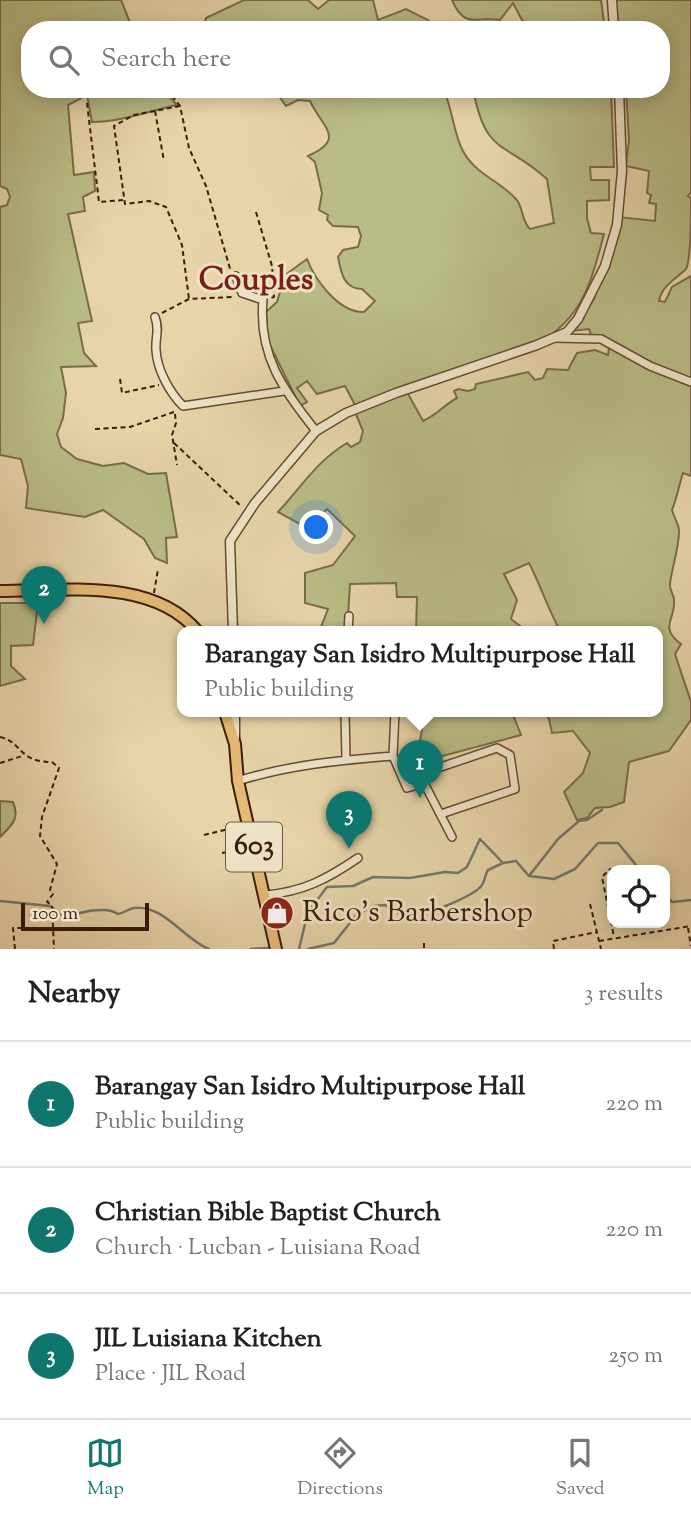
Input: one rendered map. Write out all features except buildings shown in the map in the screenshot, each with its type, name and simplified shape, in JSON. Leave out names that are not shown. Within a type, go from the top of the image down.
[{"type":"main road","points":[[0,591],[122,593],[172,607],[192,626]]},
{"type":"main road","name":"603","points":[[227,717],[235,744],[238,781],[276,949]]},
{"type":"street","points":[[612,0],[613,21]]},
{"type":"street","points":[[233,626],[228,552],[230,541],[248,513],[316,431],[346,413],[396,393],[566,332],[592,296],[605,267],[617,225],[622,172],[619,98]]},
{"type":"street","points":[[236,276],[242,293],[263,300],[264,340],[284,391],[316,431]]},
{"type":"street","points":[[155,317],[159,329],[156,351],[170,394],[183,406],[284,391]]},
{"type":"street","points":[[552,338],[601,339],[650,366],[691,382]]},
{"type":"street","points":[[348,626],[349,616]]},
{"type":"street","points":[[235,717],[235,744]]},
{"type":"street","points":[[345,717],[346,760]]},
{"type":"street","points":[[395,717],[393,756],[407,788],[425,783],[435,769],[497,748],[510,755],[515,789],[440,814]]},
{"type":"street","points":[[238,781],[264,773],[346,760],[393,756]]},
{"type":"street","points":[[425,783],[452,836]]},
{"type":"street","points":[[265,895],[293,893],[321,883],[358,858]]},
{"type":"path","points":[[174,98],[180,106],[189,148],[206,186],[233,276],[236,276]]},
{"type":"path","points":[[87,103],[100,202],[125,200]]},
{"type":"path","points":[[180,106],[134,115],[114,126],[125,204],[149,201],[166,206],[182,245],[189,299]]},
{"type":"path","points":[[155,111],[164,161]]},
{"type":"path","points":[[256,212],[274,279],[274,297],[263,300]]},
{"type":"path","points":[[155,317],[189,299],[239,297],[242,293]]},
{"type":"path","points":[[120,379],[122,393],[167,383]]},
{"type":"path","points":[[95,429],[130,426],[175,413],[183,406]]},
{"type":"path","points":[[175,413],[174,443],[177,465]]},
{"type":"path","points":[[174,443],[248,513]]},
{"type":"path","points":[[153,601],[158,569]]},
{"type":"path","points":[[0,737],[8,738],[23,756],[39,763],[52,762],[59,768],[42,817],[40,836],[57,864],[50,890],[53,894],[47,902],[52,905],[54,949]]},
{"type":"path","points":[[0,763],[23,756]]},
{"type":"path","points":[[204,835],[248,824]]},
{"type":"path","points":[[222,853],[253,846]]},
{"type":"path","points":[[607,872],[602,877],[607,903]]},
{"type":"path","points":[[590,904],[601,949]]},
{"type":"path","points":[[599,941],[690,927],[691,946]]},
{"type":"path","points":[[15,949],[13,928],[53,928]]},
{"type":"path","points":[[612,928],[614,939]]},
{"type":"path","points":[[649,928],[650,932]]},
{"type":"path","points":[[554,949],[553,942],[597,932]]},
{"type":"path","points":[[424,943],[424,949]]},
{"type":"green space","points":[[0,0],[121,0],[129,21],[21,21],[21,98],[81,98],[68,105],[74,175],[94,172],[95,191],[83,197],[85,211],[68,214],[92,321],[78,323],[84,353],[96,366],[61,367],[66,393],[63,418],[57,434],[61,447],[77,459],[103,466],[124,463],[148,474],[166,473],[177,537],[166,538],[167,563],[155,558],[144,539],[103,510],[85,517],[26,508],[28,486],[21,459],[0,455],[0,207],[7,205],[10,197],[7,189],[0,186]]},
{"type":"green space","points":[[244,0],[308,0],[318,9],[329,0],[373,0],[378,20],[406,9],[429,21],[205,21],[206,18]]},
{"type":"green space","points":[[452,0],[601,0],[604,21],[523,21],[513,3],[500,20],[472,20],[457,9]]},
{"type":"green space","points":[[614,0],[691,0],[689,256],[686,269],[666,286],[659,301],[665,302],[672,287],[691,276],[691,476],[683,473],[672,510],[679,531],[670,584],[674,607],[669,628],[670,633],[681,644],[675,654],[691,702],[691,720],[669,751],[629,762],[624,802],[595,808],[587,818],[577,820],[564,792],[583,773],[590,753],[573,731],[552,733],[548,717],[663,717],[663,626],[558,626],[529,563],[504,574],[517,600],[511,619],[520,626],[416,626],[417,597],[397,597],[396,583],[350,584],[347,626],[321,626],[328,609],[305,603],[305,573],[333,565],[355,536],[327,509],[307,528],[278,512],[327,457],[347,443],[351,447],[360,442],[363,431],[355,412],[407,392],[423,421],[457,398],[454,391],[458,389],[468,391],[475,389],[476,384],[528,372],[535,380],[543,378],[547,369],[568,370],[577,353],[595,350],[608,355],[610,340],[591,335],[589,329],[570,331],[594,299],[619,217],[655,221],[656,204],[649,203],[651,195],[647,193],[649,171],[626,166],[629,140],[627,98],[670,98],[670,21],[617,21]]},
{"type":"green space","points":[[88,98],[171,98],[177,105],[124,118],[92,122]]},
{"type":"green space","points":[[280,98],[447,98],[466,156],[472,164],[516,199],[530,229],[554,223],[547,179],[491,137],[484,126],[475,98],[611,98],[614,167],[590,167],[591,180],[609,180],[609,200],[587,201],[587,218],[591,233],[604,234],[591,279],[579,305],[559,328],[546,338],[355,405],[345,386],[317,394],[307,381],[297,388],[307,402],[300,406],[268,341],[266,312],[277,302],[285,275],[307,259],[329,294],[346,307],[364,312],[375,301],[362,289],[347,283],[339,263],[338,257],[343,250],[358,247],[361,236],[358,227],[333,226],[327,220],[328,215],[319,210],[322,193],[315,162],[308,156],[326,144],[329,138],[325,125],[310,101],[298,100],[286,106]]},
{"type":"green space","points":[[0,603],[38,603],[33,645],[11,646],[11,666],[25,679],[0,686]]},
{"type":"green space","points":[[424,717],[514,717],[521,735],[416,763]]},
{"type":"green space","points":[[0,801],[13,802],[16,813],[11,825],[0,837]]},
{"type":"waterway","points":[[299,949],[308,912],[327,887],[353,886],[373,877],[410,878],[445,872],[458,873],[467,867],[480,839],[503,863],[516,861],[529,876],[558,839],[579,821],[587,820],[602,810]]},
{"type":"waterway","points":[[529,876],[554,879],[575,869],[598,843],[618,843],[636,865]]},
{"type":"waterway","points":[[308,949],[334,943],[357,914],[374,906],[385,905],[408,919],[448,905],[478,889],[488,870],[503,863]]},
{"type":"waterway","points":[[670,900],[672,902],[691,900]]},
{"type":"waterway","points":[[0,901],[50,906],[65,917],[92,911],[107,910],[118,914],[134,908],[145,908],[155,911],[209,949]]},
{"type":"waterway","points":[[251,949],[268,948]]},
{"type":"place","name":"Christian Bible Baptist Church","points":[[44,624]]},
{"type":"place","name":"Barangay San Isidro Multipurpose Hall","points":[[420,798]]},
{"type":"place","name":"JIL Luisiana Kitchen","points":[[349,849]]},
{"type":"place","name":"Rico's Barbershop","points":[[277,913]]},
{"type":"district","name":"Couples","points":[[256,281]]}]
